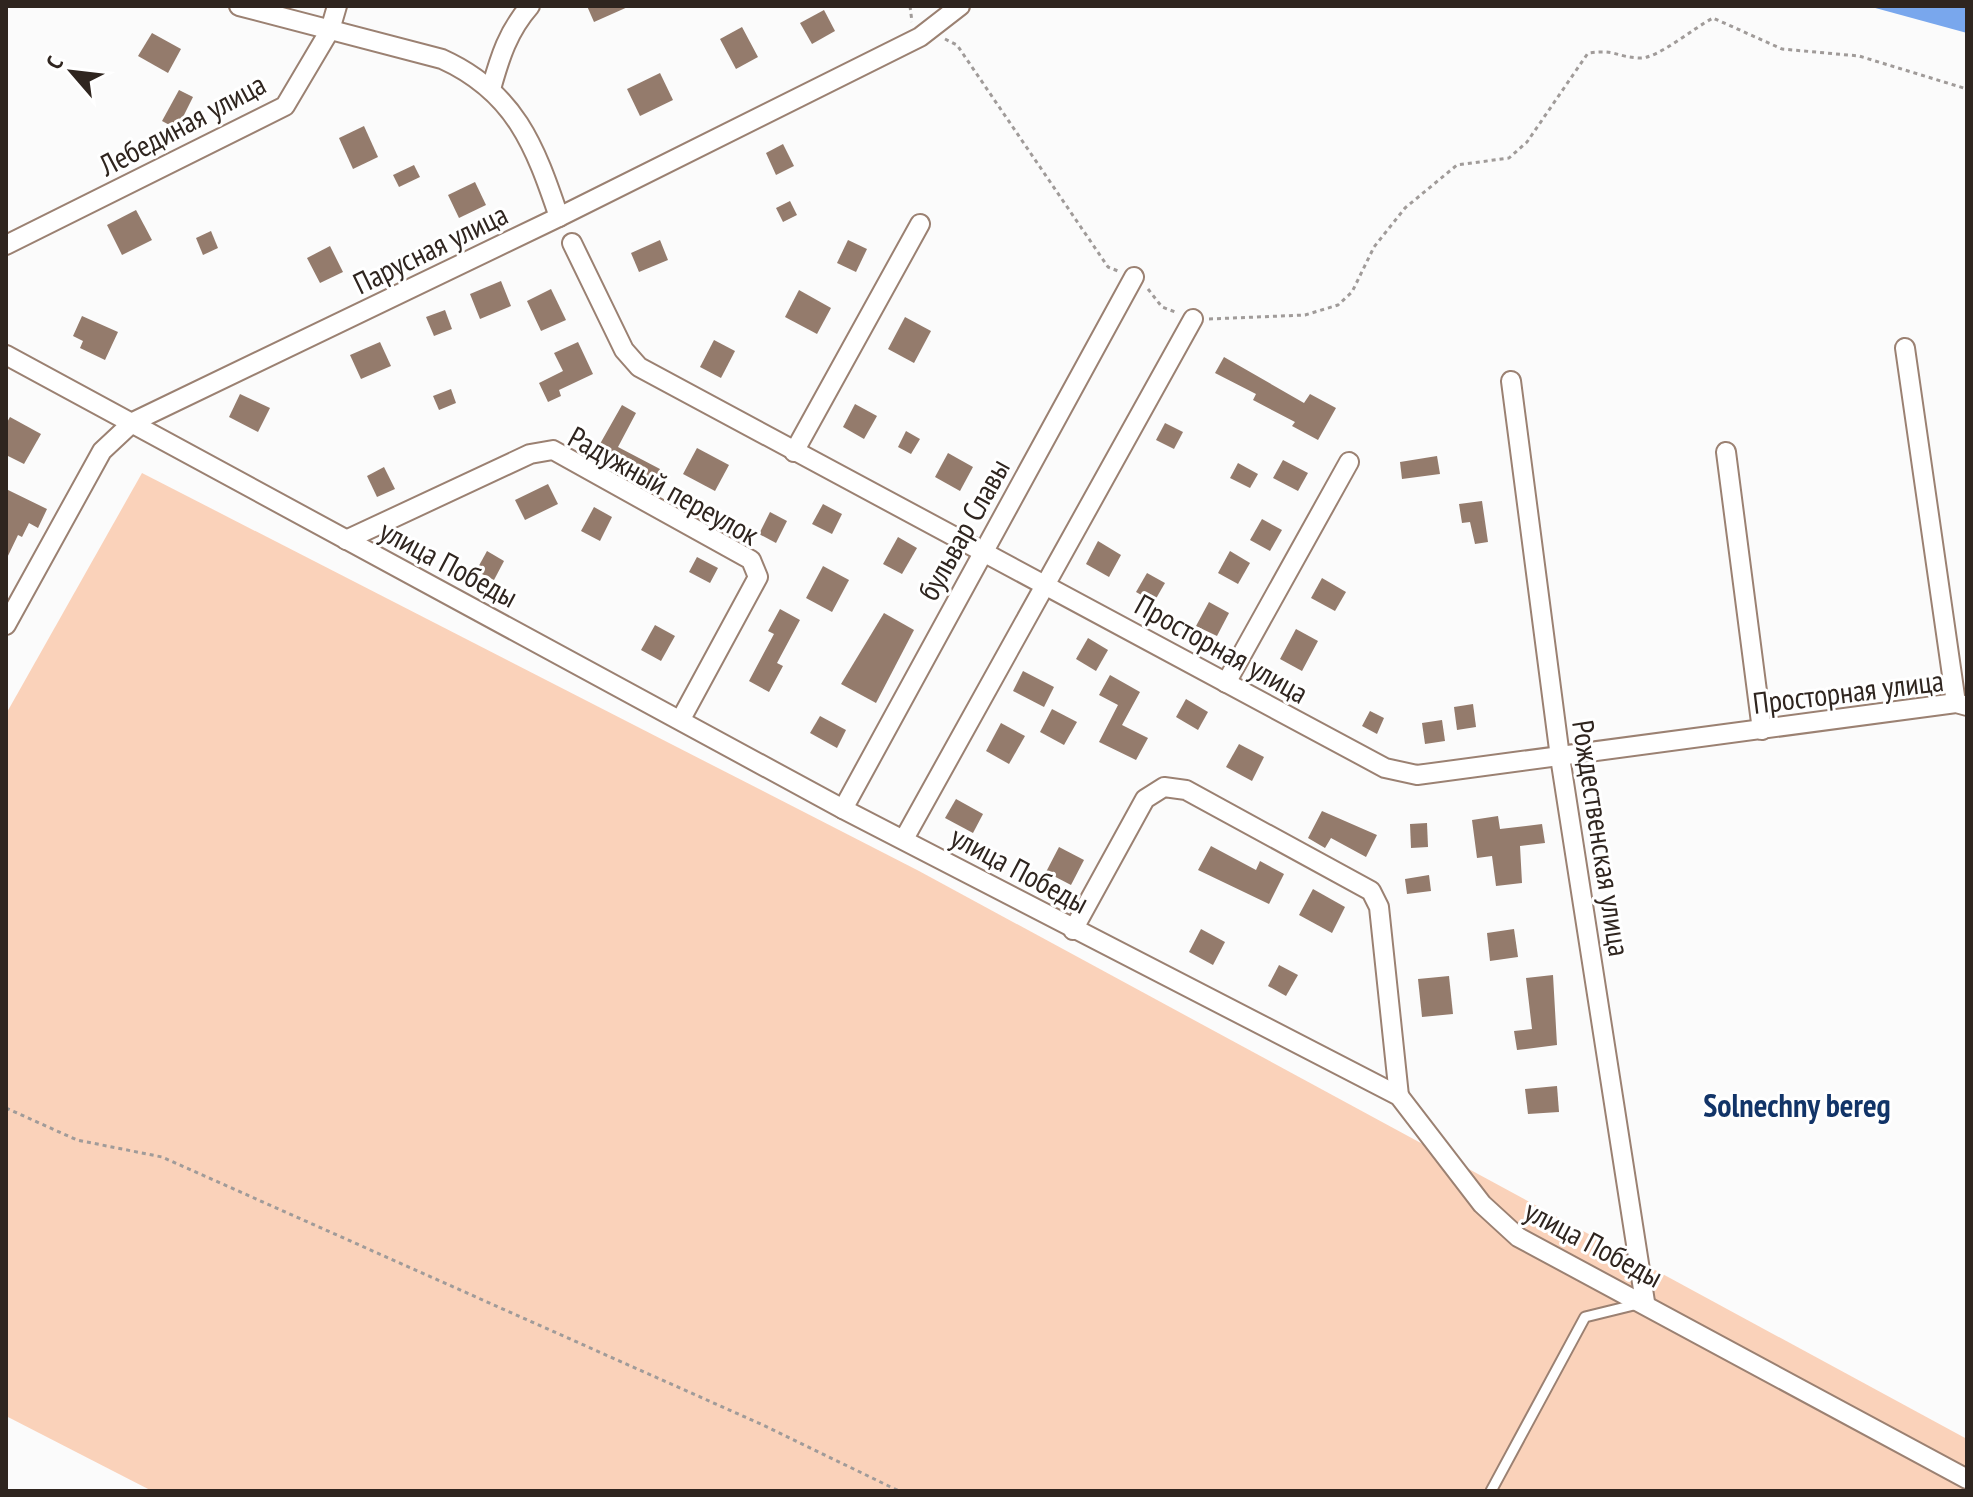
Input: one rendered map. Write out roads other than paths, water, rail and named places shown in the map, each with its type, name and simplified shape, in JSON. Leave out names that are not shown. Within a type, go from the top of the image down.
[{"type":"street","points":[[239,6],[442,59],[469,71],[491,89],[516,117],[538,156],[559,217]]},
{"type":"street","name":"Лебединая улица","points":[[6,245],[285,106],[330,30],[337,6]]},
{"type":"street","points":[[491,89],[515,23],[530,6]]},
{"type":"street","name":"Парусная улица","points":[[6,625],[102,451],[133,422],[559,217],[920,37],[960,6]]},
{"type":"street","points":[[794,452],[920,224]]},
{"type":"street","name":"Просторная улица","points":[[572,243],[624,350],[639,367],[1385,768],[1417,775],[1962,705]]},
{"type":"street","name":"бульвар Славы","points":[[843,809],[1134,277]]},
{"type":"street","points":[[904,839],[1193,319]]},
{"type":"street","points":[[1905,348],[1962,705]]},
{"type":"street","name":"улица Победы","points":[[6,355],[843,809],[1399,1096],[1495,1220],[1518,1237],[1645,1302],[1967,1479]]},
{"type":"street","name":"Рождественская улица","points":[[1511,381],[1560,757],[1645,1302]]},
{"type":"street","name":"Радужный переулок","points":[[346,540],[530,454],[553,450],[751,560],[758,577],[681,719]]},
{"type":"street","points":[[1726,452],[1762,730]]},
{"type":"street","points":[[1226,683],[1349,462]]},
{"type":"street","points":[[1073,930],[1145,799],[1164,787],[1186,790],[1371,891],[1379,907],[1399,1096]]},
{"type":"lane","points":[[1491,1491],[1585,1317],[1645,1302]]},
{"type":"water","points":[[1868,6],[1967,6],[1967,33]]},
{"type":"district","name":"Solnechny bereg","points":[[1797,1105]]}]
